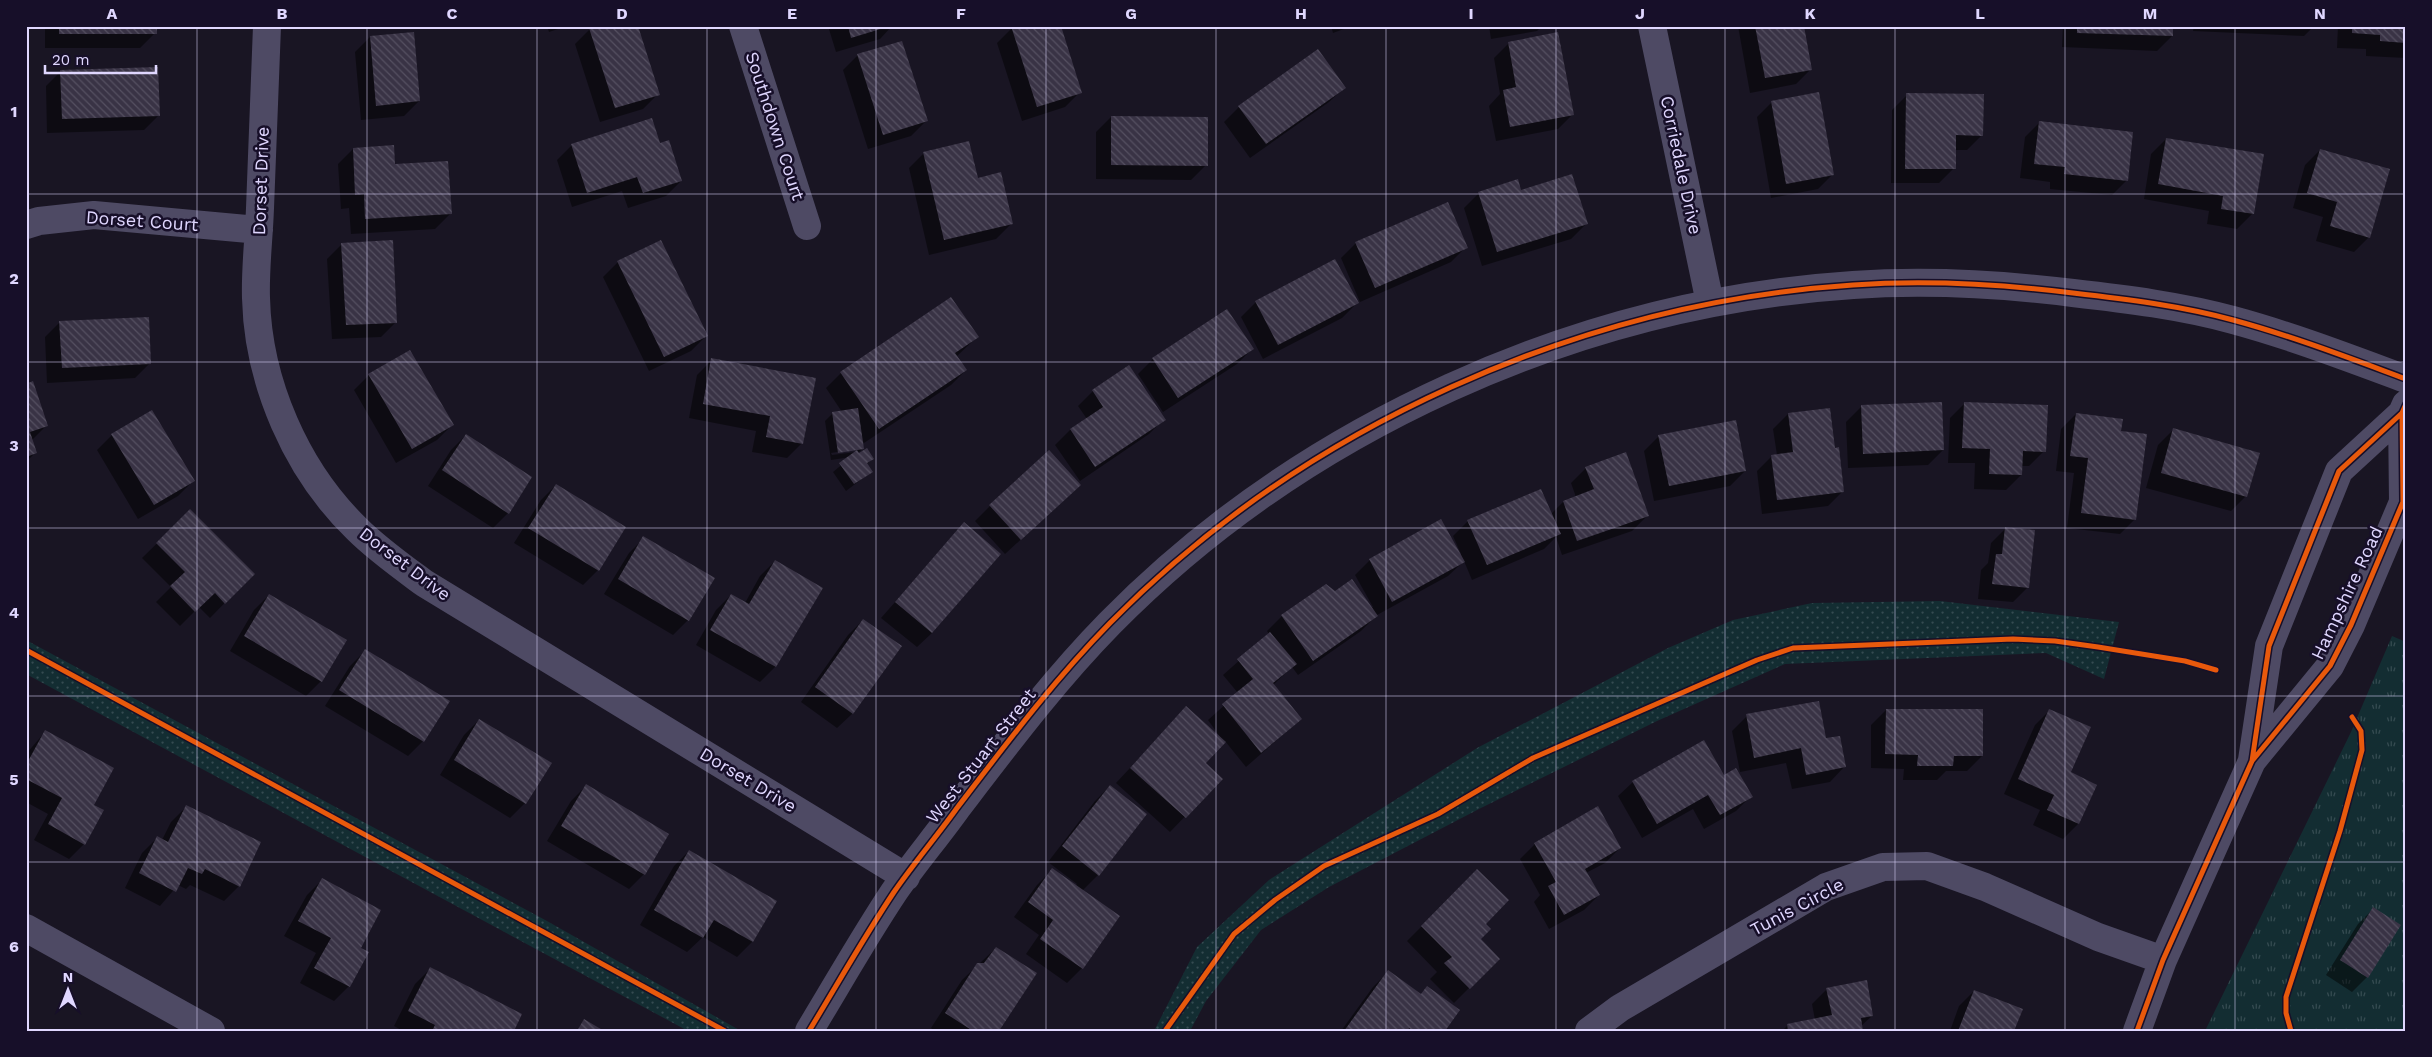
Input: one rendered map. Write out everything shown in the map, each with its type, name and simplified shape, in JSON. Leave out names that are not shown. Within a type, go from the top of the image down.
[{"type":"street","name":"Dorset Drive","points":[[267,26],[256,298],[261,347],[273,394],[296,446],[324,490],[355,527],[382,552],[424,583],[906,877]]},
{"type":"street","name":"Southdown Court","points":[[743,26],[807,226]]},
{"type":"street","name":"Corriedale Drive","points":[[1652,26],[1710,303]]},
{"type":"street","name":"Dorset Court","points":[[26,225],[39,221],[94,215],[259,230]]},
{"type":"street","name":"West Stuart Street","points":[[809,1031],[906,877],[1023,721],[1111,622],[1185,554],[1264,493],[1349,439],[1438,393],[1531,355],[1599,332],[1710,303],[1854,285],[1932,284],[2020,287],[2124,299],[2231,320],[2338,354],[2406,379]]},
{"type":"street","name":"Hampshire Road","points":[[2252,761],[2269,646],[2339,472],[2404,408]]},
{"type":"street","name":"Hampshire Road","points":[[2137,1031],[2163,960],[2252,761],[2330,666],[2351,625],[2403,502],[2404,408]]},
{"type":"street","name":"Tunis Circle","points":[[1589,1031],[1620,1008],[1826,887],[1883,867],[1927,866],[1985,887],[2098,938],[2163,960]]},
{"type":"street","points":[[26,928],[211,1031]]},
{"type":"green space","points":[[1940,601],[2119,622],[2104,679],[2046,653],[1785,664],[1657,721],[1479,809],[1329,887],[1261,930],[1206,1001],[1190,1031],[1154,1031],[1197,947],[1269,880],[1477,748],[1668,648],[1733,620],[1812,603]]},
{"type":"green space","points":[[2392,636],[2406,642],[2406,1031],[2205,1031],[2351,732]]},
{"type":"green space","points":[[26,640],[547,921],[741,1031],[688,1031],[26,674]]},
{"type":"building","points":[[59,26],[157,26],[157,34],[59,34]]},
{"type":"building","points":[[596,26],[638,26],[660,95],[615,108],[589,28]]},
{"type":"building","points":[[848,26],[887,26],[887,27],[851,38]]},
{"type":"building","points":[[1011,26],[1061,26],[1082,93],[1037,107]]},
{"type":"building","points":[[1755,26],[1804,26],[1812,70],[1765,78]]},
{"type":"building","points":[[2077,26],[2173,26],[2173,36],[2077,33]]},
{"type":"building","points":[[2352,26],[2406,26],[2406,43],[2380,41],[2380,35],[2352,33]]},
{"type":"building","points":[[414,32],[420,101],[376,106],[370,36]]},
{"type":"building","points":[[1558,32],[1574,115],[1510,127],[1503,90],[1516,87],[1508,42]]},
{"type":"building","points":[[902,41],[928,121],[883,135],[857,54]]},
{"type":"building","points":[[1318,49],[1346,88],[1266,144],[1238,106]]},
{"type":"building","points":[[158,67],[160,116],[62,119],[60,70]]},
{"type":"building","points":[[1819,92],[1834,175],[1786,184],[1771,101]]},
{"type":"building","points":[[1906,93],[1984,94],[1983,136],[1956,135],[1956,169],[1905,169]]},
{"type":"building","points":[[1111,116],[1208,117],[1208,166],[1111,165]]},
{"type":"building","points":[[652,118],[660,143],[669,140],[682,181],[643,193],[637,177],[587,193],[571,144]]},
{"type":"building","points":[[2039,121],[2133,132],[2128,181],[2064,174],[2065,167],[2034,164]]},
{"type":"building","points":[[2166,138],[2264,154],[2254,214],[2221,209],[2223,196],[2158,184]]},
{"type":"building","points":[[969,141],[978,178],[1001,172],[1013,224],[944,240],[923,152]]},
{"type":"building","points":[[394,145],[395,164],[448,161],[452,214],[365,219],[364,194],[355,195],[353,148]]},
{"type":"building","points":[[2320,149],[2390,169],[2370,238],[2330,226],[2337,202],[2307,193]]},
{"type":"building","points":[[1572,174],[1588,224],[1497,252],[1478,192],[1518,179],[1521,190]]},
{"type":"building","points":[[1448,202],[1468,248],[1375,288],[1355,242]]},
{"type":"building","points":[[393,240],[397,323],[346,325],[341,243]]},
{"type":"building","points":[[661,240],[708,336],[664,357],[617,261]]},
{"type":"building","points":[[1335,259],[1359,303],[1278,345],[1255,301]]},
{"type":"building","points":[[951,297],[979,337],[955,353],[967,370],[879,429],[840,372]]},
{"type":"building","points":[[1227,309],[1254,349],[1178,398],[1152,358]]},
{"type":"building","points":[[149,317],[151,364],[62,368],[59,321]]},
{"type":"building","points":[[410,350],[454,425],[412,449],[368,374]]},
{"type":"building","points":[[711,358],[816,378],[803,444],[766,437],[770,416],[703,404]]},
{"type":"building","points":[[1129,365],[1166,420],[1095,467],[1070,429],[1103,407],[1092,390]]},
{"type":"building","points":[[33,381],[48,426],[30,432],[37,453],[26,457],[26,384]]},
{"type":"building","points":[[1942,402],[1944,450],[1863,454],[1861,405]]},
{"type":"building","points":[[1964,402],[2048,405],[2046,452],[2023,451],[2022,475],[1989,474],[1990,449],[1962,448]]},
{"type":"building","points":[[858,408],[864,449],[838,453],[832,412]]},
{"type":"building","points":[[1830,408],[1835,448],[1839,447],[1844,492],[1777,500],[1771,455],[1793,452],[1788,413]]},
{"type":"building","points":[[152,410],[195,481],[154,505],[111,434]]},
{"type":"building","points":[[2076,413],[2123,419],[2121,431],[2147,434],[2136,520],[2081,513],[2088,458],[2070,456]]},
{"type":"building","points":[[1736,420],[1746,471],[1669,486],[1658,435]]},
{"type":"building","points":[[2173,428],[2260,453],[2247,497],[2161,473]]},
{"type":"building","points":[[466,434],[532,477],[509,514],[442,470]]},
{"type":"building","points":[[867,448],[874,459],[867,463],[873,472],[854,484],[839,463],[857,450],[859,453]]},
{"type":"building","points":[[1049,450],[1081,485],[1021,540],[989,505]]},
{"type":"building","points":[[1626,452],[1649,516],[1577,541],[1563,501],[1594,489],[1585,467]]},
{"type":"building","points":[[556,484],[626,527],[599,571],[528,528]]},
{"type":"building","points":[[1541,489],[1561,534],[1487,565],[1467,520]]},
{"type":"building","points":[[190,509],[255,574],[225,604],[215,593],[195,612],[170,586],[185,572],[156,543]]},
{"type":"building","points":[[1441,519],[1465,562],[1392,602],[1369,559]]},
{"type":"building","points":[[964,522],[1001,554],[932,633],[895,602]]},
{"type":"building","points":[[2005,527],[2035,530],[2029,588],[1992,584],[1996,554],[2002,554]]},
{"type":"building","points":[[643,536],[715,578],[689,621],[618,579]]},
{"type":"building","points":[[775,560],[823,588],[776,667],[710,630],[731,594],[749,604]]},
{"type":"building","points":[[1352,579],[1378,616],[1313,661],[1281,615],[1326,584],[1335,591]]},
{"type":"building","points":[[269,594],[347,640],[322,682],[244,636]]},
{"type":"building","points":[[863,619],[902,646],[853,714],[815,687]]},
{"type":"building","points":[[1270,632],[1297,664],[1273,683],[1302,719],[1261,753],[1222,704],[1253,679],[1237,659]]},
{"type":"building","points":[[365,649],[450,701],[424,742],[339,690]]},
{"type":"building","points":[[1819,701],[1826,738],[1840,736],[1846,767],[1806,775],[1801,748],[1754,758],[1746,714]]},
{"type":"building","points":[[1186,706],[1226,742],[1206,763],[1223,779],[1186,818],[1130,768]]},
{"type":"building","points":[[1886,709],[1983,709],[1983,756],[1954,756],[1953,766],[1917,766],[1918,755],[1885,754]]},
{"type":"building","points":[[2049,709],[2091,727],[2071,772],[2097,785],[2079,824],[2047,810],[2054,795],[2018,779]]},
{"type":"building","points":[[479,719],[552,763],[526,804],[454,760]]},
{"type":"building","points":[[45,730],[114,768],[94,805],[104,810],[85,845],[48,824],[62,798],[26,779],[26,765]]},
{"type":"building","points":[[1704,740],[1724,775],[1736,768],[1753,797],[1720,815],[1708,795],[1657,824],[1632,781]]},
{"type":"building","points":[[586,784],[669,834],[645,875],[561,826]]},
{"type":"building","points":[[1110,785],[1147,814],[1099,876],[1062,846]]},
{"type":"building","points":[[186,805],[261,842],[240,887],[205,869],[202,874],[188,868],[176,892],[139,873],[157,836],[168,842]]},
{"type":"building","points":[[1598,806],[1621,848],[1585,869],[1600,895],[1564,915],[1548,886],[1556,882],[1534,843]]},
{"type":"building","points":[[689,850],[777,901],[753,942],[714,920],[703,938],[654,910]]},
{"type":"building","points":[[1052,868],[1120,916],[1083,969],[1040,939],[1053,920],[1028,902]]},
{"type":"building","points":[[1477,869],[1509,900],[1486,924],[1491,929],[1481,939],[1500,959],[1470,989],[1444,963],[1452,957],[1421,926]]},
{"type":"building","points":[[322,878],[381,910],[361,948],[369,952],[350,987],[314,968],[331,938],[298,921]]},
{"type":"building","points":[[2373,907],[2401,925],[2368,978],[2340,960]]},
{"type":"building","points":[[996,947],[1037,973],[999,1031],[973,1031],[945,1013],[977,963],[984,963]]},
{"type":"building","points":[[430,967],[522,1014],[514,1031],[432,1031],[435,1025],[408,1011]]},
{"type":"building","points":[[1388,970],[1421,994],[1427,986],[1460,1010],[1445,1031],[1413,1031],[1409,1028],[1408,1031],[1344,1031]]},
{"type":"building","points":[[1867,980],[1873,1016],[1861,1018],[1863,1031],[1788,1031],[1787,1024],[1832,1015],[1826,988]]},
{"type":"building","points":[[1974,990],[2023,1009],[2014,1031],[1958,1031]]},
{"type":"building","points":[[584,1019],[604,1031],[577,1031]]},
{"type":"cycle path","points":[[809,1031],[872,926],[909,871],[1031,713],[1069,667],[1110,623],[1186,553],[1269,490],[1357,435],[1451,387],[1548,348],[1648,318],[1750,297],[1853,285],[1908,283],[1991,285],[2133,300],[2174,307],[2233,320],[2277,333],[2406,379]]},
{"type":"cycle path","points":[[2137,1031],[2163,960],[2252,761],[2330,666],[2351,625],[2403,502],[2402,413],[2406,404]]},
{"type":"cycle path","points":[[2252,761],[2269,646],[2339,471],[2402,413]]},
{"type":"cycle path","points":[[1165,1031],[1234,934],[1275,900],[1324,866],[1438,814],[1533,758],[1757,660],[1793,648],[2013,639],[2055,641],[2098,647],[2185,661],[2216,670]]},
{"type":"cycle path","points":[[26,650],[725,1031]]},
{"type":"cycle path","points":[[2291,1031],[2286,1013],[2286,997],[2340,831],[2362,750],[2361,731],[2352,717]]}]
